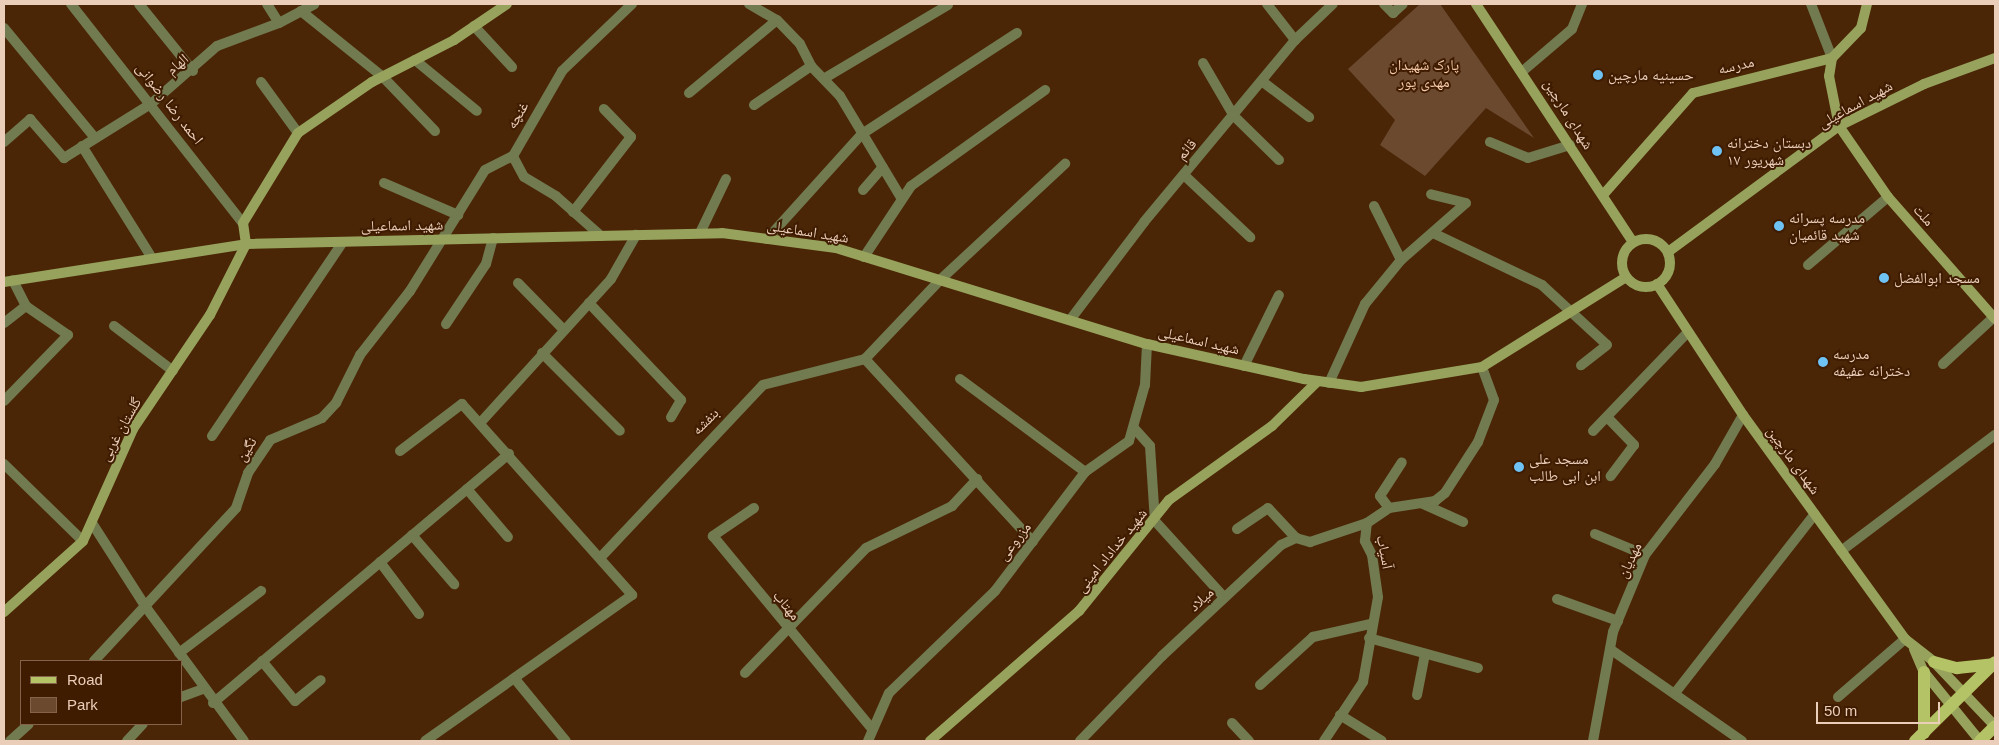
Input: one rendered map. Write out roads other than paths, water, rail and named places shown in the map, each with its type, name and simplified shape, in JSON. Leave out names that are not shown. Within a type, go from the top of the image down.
[{"type":"main road","points":[[1934,662],[1958,668],[1994,663]]},
{"type":"main road","points":[[1920,737],[1994,663]]},
{"type":"main road","points":[[1920,737],[1924,672]]},
{"type":"main road","points":[[1980,741],[1995,726]]},
{"type":"street","name":"احمد رضا رضوانی","points":[[71,4],[152,103],[243,223]]},
{"type":"street","points":[[139,4],[193,71]]},
{"type":"street","points":[[267,4],[279,23]]},
{"type":"street","name":"الهام","points":[[4,142],[30,119],[64,158],[152,103],[193,71],[217,46],[279,23],[314,4]]},
{"type":"street","points":[[246,244],[243,223],[298,134],[383,77],[474,26],[507,4]]},
{"type":"street","name":"غنچه","points":[[513,156],[562,71],[632,4]]},
{"type":"street","points":[[749,4],[776,20],[800,44],[811,66],[825,78],[902,199]]},
{"type":"street","points":[[1267,4],[1295,40]]},
{"type":"street","name":"قائم","points":[[1070,320],[1184,175],[1263,82],[1295,40],[1333,4]]},
{"type":"street","points":[[1384,4],[1393,13],[1403,4]]},
{"type":"street","name":"شهدای مارچین","points":[[1476,4],[1524,70],[1633,242]]},
{"type":"street","points":[[1524,70],[1572,29],[1582,4]]},
{"type":"street","points":[[1811,4],[1832,58],[1829,76],[1839,126]]},
{"type":"street","points":[[1832,58],[1861,28],[1867,4]]},
{"type":"street","points":[[825,78],[948,5]]},
{"type":"street","points":[[301,11],[383,77],[435,131]]},
{"type":"street","points":[[689,93],[776,20]]},
{"type":"street","points":[[474,26],[512,67]]},
{"type":"street","points":[[4,28],[95,138]]},
{"type":"street","points":[[767,239],[862,134],[1017,33]]},
{"type":"street","name":"مدرسه","points":[[1603,195],[1693,93],[1832,58]]},
{"type":"street","name":"شهید اسماعیلی","points":[[1668,252],[1839,126],[1924,84],[1995,58]]},
{"type":"street","points":[[415,60],[476,111]]},
{"type":"street","points":[[1203,63],[1234,116],[1279,160]]},
{"type":"street","points":[[754,105],[811,66]]},
{"type":"street","points":[[261,82],[298,134]]},
{"type":"street","points":[[1263,82],[1309,117]]},
{"type":"street","points":[[864,257],[911,186],[1045,90]]},
{"type":"street","points":[[573,212],[631,137],[604,108]]},
{"type":"street","name":"ملت","points":[[1839,126],[1888,197],[1995,318]]},
{"type":"street","points":[[1490,142],[1528,158],[1570,145]]},
{"type":"street","points":[[82,146],[150,255]]},
{"type":"street","points":[[513,156],[524,176],[573,212],[601,236]]},
{"type":"street","name":"نگین","points":[[95,660],[236,508],[248,473],[270,440],[322,418],[336,404],[360,355],[444,239],[485,170],[513,156]]},
{"type":"street","points":[[1033,542],[865,358],[940,280],[1065,164]]},
{"type":"street","points":[[863,190],[883,167]]},
{"type":"street","points":[[1184,175],[1250,237]]},
{"type":"street","points":[[700,234],[726,179]]},
{"type":"street","points":[[384,183],[458,215]]},
{"type":"street","points":[[1329,383],[1365,304],[1401,260],[1466,203],[1432,194]]},
{"type":"street","points":[[1808,265],[1888,197]]},
{"type":"street","points":[[1374,206],[1401,260]]},
{"type":"street","points":[[1433,233],[1542,285],[1570,313],[1607,344],[1581,365]]},
{"type":"street","name":"شهید اسماعیلی","points":[[9,281],[150,255],[246,244],[700,234],[767,239],[864,257],[1147,344],[1317,382],[1361,387],[1482,367],[1626,277]]},
{"type":"street","points":[[480,422],[611,279],[636,235]]},
{"type":"street","points":[[446,324],[486,264],[493,238]]},
{"type":"street","points":[[1649,239],[1668,252],[1668,274],[1657,284],[1644,287],[1626,277],[1623,254],[1633,242],[1649,239]]},
{"type":"street","points":[[212,436],[343,242]]},
{"type":"street","name":"گلستان غربی","points":[[4,612],[83,541],[134,429],[210,315],[246,244]]},
{"type":"street","points":[[4,401],[68,335],[26,306],[9,281]]},
{"type":"street","points":[[518,283],[564,330]]},
{"type":"street","name":"شهدای مارچین","points":[[1657,284],[1743,415],[1905,639],[1913,648],[1934,662],[1995,726]]},
{"type":"street","points":[[1244,366],[1279,295]]},
{"type":"street","points":[[590,303],[680,400],[671,417]]},
{"type":"street","points":[[4,323],[26,306]]},
{"type":"street","points":[[1943,364],[1995,318]]},
{"type":"street","points":[[114,326],[173,371]]},
{"type":"street","points":[[1593,431],[1688,332]]},
{"type":"street","name":"مزروعی","points":[[868,741],[889,693],[995,591],[1085,472],[1129,441],[1145,385],[1147,344]]},
{"type":"street","points":[[542,353],[620,431]]},
{"type":"street","name":"بنفشه","points":[[600,558],[762,385],[865,358]]},
{"type":"street","name":"آسیاب","points":[[1324,741],[1340,714],[1363,682],[1370,624],[1378,597],[1372,555],[1365,541],[1367,522],[1389,508],[1435,501],[1445,493],[1478,442],[1494,400],[1482,367]]},
{"type":"street","points":[[960,379],[1085,472]]},
{"type":"street","name":"شهید خداداد امینی","points":[[930,741],[1079,611],[1155,521],[1169,500],[1272,426],[1317,382]]},
{"type":"street","points":[[400,451],[462,404],[509,454],[632,595],[425,741]]},
{"type":"street","name":"مهدیان","points":[[1593,741],[1610,649],[1618,621],[1646,555],[1715,464],[1743,415]]},
{"type":"street","points":[[1607,417],[1634,445],[1611,476]]},
{"type":"street","points":[[1134,428],[1152,454],[1155,521],[1224,597]]},
{"type":"street","points":[[1841,552],[1995,435]]},
{"type":"street","points":[[213,703],[509,454]]},
{"type":"street","points":[[1389,508],[1380,496],[1402,462]]},
{"type":"street","points":[[4,464],[83,541]]},
{"type":"street","points":[[745,673],[866,548],[952,506],[977,480]]},
{"type":"street","points":[[466,489],[508,537]]},
{"type":"street","points":[[1422,503],[1463,522]]},
{"type":"street","name":"مهتاب","points":[[754,508],[713,536],[787,629],[872,729]]},
{"type":"street","points":[[1237,530],[1268,508],[1296,538],[1310,542],[1367,522]]},
{"type":"street","points":[[1675,694],[1814,514]]},
{"type":"street","points":[[92,523],[145,606],[213,703],[244,741]]},
{"type":"street","points":[[1596,534],[1646,555]]},
{"type":"street","points":[[412,535],[454,584]]},
{"type":"street","name":"میلاد","points":[[1080,741],[1224,597],[1281,545],[1296,538]]},
{"type":"street","points":[[380,562],[418,614]]},
{"type":"street","points":[[179,654],[261,591]]},
{"type":"street","points":[[1557,599],[1618,621]]},
{"type":"street","points":[[1260,685],[1313,637],[1370,624]]},
{"type":"street","points":[[1369,638],[1478,668]]},
{"type":"street","points":[[1838,697],[1905,639]]},
{"type":"street","name":"شهدای مارچین","points":[[1913,648],[1924,672],[1980,741]]},
{"type":"street","points":[[1610,649],[1742,741]]},
{"type":"street","points":[[1417,695],[1425,654]]},
{"type":"street","points":[[262,661],[295,701],[321,680]]},
{"type":"street","points":[[515,679],[566,741]]},
{"type":"street","points":[[182,697],[203,689]]},
{"type":"street","points":[[1340,714],[1382,741]]},
{"type":"street","points":[[1232,723],[1250,741]]},
{"type":"street","points":[[10,741],[28,725]]},
{"type":"street","points":[[127,741],[142,725]]},
{"type":"place","name":"حسینیه مارچین","points":[[1598,75]]},
{"type":"place","name":"دبستان دخترانه ۱۷ شهریور","points":[[1717,151]]},
{"type":"place","name":"مدرسه پسرانه شهید قائمیان","points":[[1779,226]]},
{"type":"place","name":"مسجد ابوالفضل","points":[[1884,278]]},
{"type":"place","name":"مدرسه دخترانه عفیفه","points":[[1823,362]]},
{"type":"place","name":"مسجد علی ابن ابی طالب","points":[[1519,467]]},
{"type":"park label","name":"پارک شهیدان مهدی پور","points":[[1424,72]]}]
